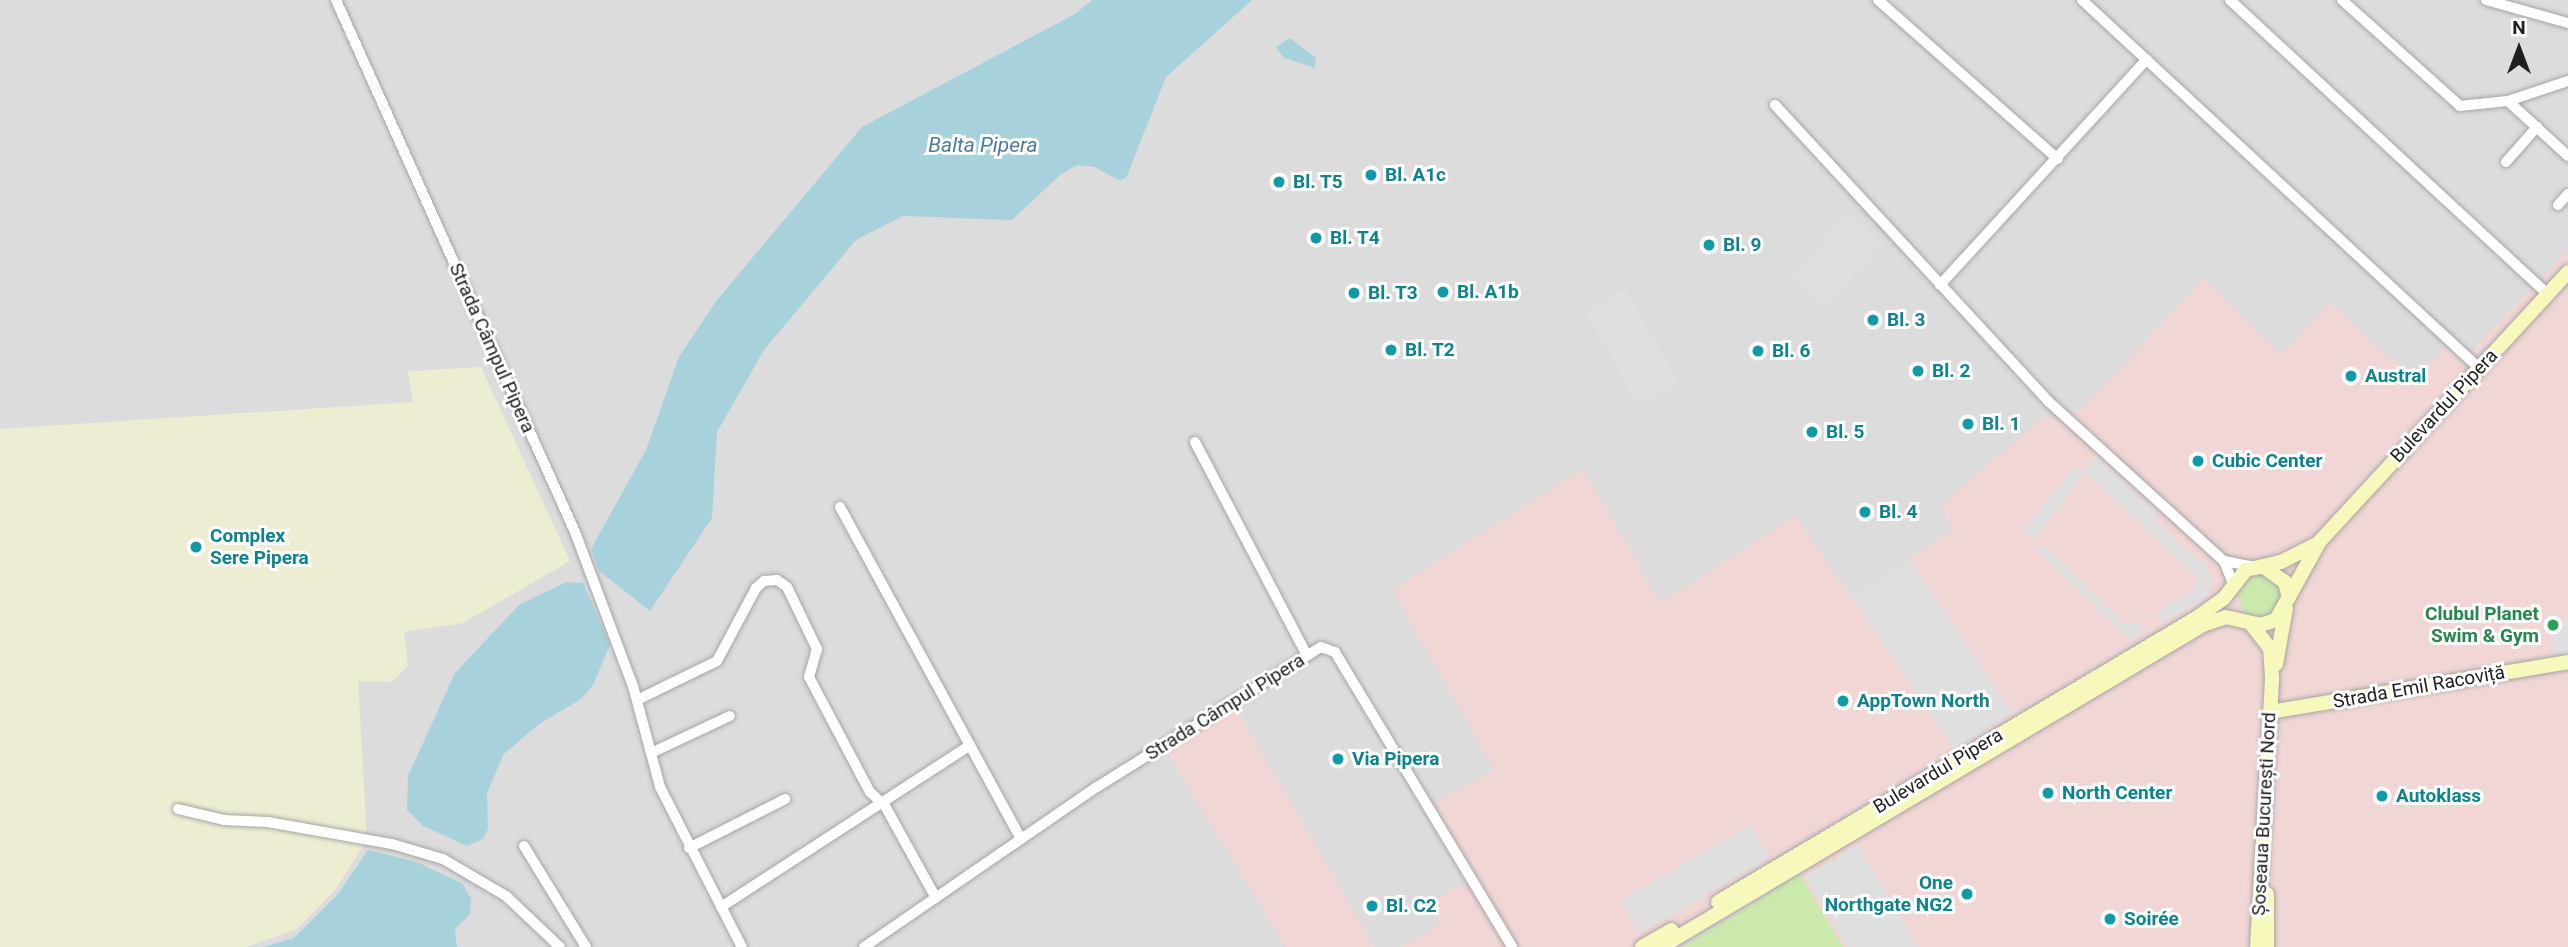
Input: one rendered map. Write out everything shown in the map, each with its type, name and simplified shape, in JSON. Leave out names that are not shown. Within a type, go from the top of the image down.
[{"type":"main road","name":"Bulevardul Pipera","points":[[1661,947],[2203,625],[2226,617],[2268,624],[2288,602],[2320,541],[2568,272]]},
{"type":"main road","name":"Bulevardul Pipera","points":[[1642,947],[2198,617],[2232,586],[2259,567],[2320,541]]},
{"type":"main road","points":[[2259,567],[2280,575],[2288,602]]},
{"type":"main road","points":[[2232,586],[2231,605],[2245,621]]},
{"type":"main road","name":"Șoseaua București Nord","points":[[2272,680],[2288,602]]},
{"type":"main road","name":"Șoseaua București Nord","points":[[2245,621],[2270,648],[2272,680],[2257,947]]},
{"type":"main road","name":"Strada Emil Racoviță","points":[[2270,712],[2568,662]]},
{"type":"main road","points":[[2260,880],[2269,909],[2267,947]]},
{"type":"street","name":"Strada Câmpul Pipera","points":[[336,0],[575,532],[637,701],[660,787],[742,947]]},
{"type":"street","points":[[1878,0],[2057,159]]},
{"type":"street","points":[[2082,0],[2479,368]]},
{"type":"street","points":[[2230,0],[2547,294]]},
{"type":"street","points":[[2342,0],[2460,106],[2508,100],[2568,82]]},
{"type":"street","points":[[2486,0],[2568,23]]},
{"type":"street","points":[[1940,285],[2147,59]]},
{"type":"street","points":[[2508,100],[2568,156]]},
{"type":"street","points":[[1775,105],[2048,401],[2224,561],[2232,586]]},
{"type":"street","points":[[2506,162],[2537,127]]},
{"type":"street","points":[[2558,205],[2568,194]]},
{"type":"street","points":[[1195,442],[1307,655]]},
{"type":"street","points":[[840,507],[1021,839]]},
{"type":"street","points":[[2224,561],[2259,567]]},
{"type":"street","points":[[637,701],[717,661],[756,588],[764,581],[777,580],[786,587],[817,649],[809,677],[936,898]]},
{"type":"street","name":"Strada Câmpul Pipera","points":[[864,947],[1021,839],[1321,647],[1335,652],[1512,947]]},
{"type":"street","points":[[651,752],[730,716]]},
{"type":"street","points":[[721,907],[878,801],[970,745]]},
{"type":"street","points":[[689,848],[785,799]]},
{"type":"street","points":[[178,809],[392,844],[443,859],[506,896],[560,947]]},
{"type":"street","points":[[524,846],[586,947]]},
{"type":"shaded area","points":[[0,0],[2568,0],[2568,947],[0,947]]},
{"type":"shaded area","points":[[1850,213],[1883,244],[1823,308],[1790,277]]},
{"type":"shaded area","points":[[2568,250],[2568,947],[1843,947],[1799,874],[1677,947],[1401,947],[1441,924],[1429,903],[1466,883],[1423,810],[1494,769],[1392,590],[1583,469],[1661,603],[1796,516],[1852,598],[1951,531],[1942,504],[2044,418],[2079,412],[2205,278],[2282,355],[2329,302],[2414,380],[2445,347],[2462,362]]},
{"type":"shaded area","points":[[1626,289],[1678,383],[1638,406],[1586,311]]},
{"type":"shaded area","points":[[2097,457],[2159,514],[2154,520],[2205,565],[2212,577],[2207,597],[2162,624],[2156,613],[2196,589],[2198,578],[2084,471]]},
{"type":"shaded area","points":[[2075,467],[2085,475],[2033,539],[2023,531]]},
{"type":"shaded area","points":[[2043,545],[2127,625],[2140,622],[2146,631],[2130,640],[2038,551]]},
{"type":"shaded area","points":[[1909,559],[2012,712],[1955,751],[1852,598]]},
{"type":"shaded area","points":[[2568,616],[2568,656],[2554,658],[2552,632]]},
{"type":"shaded area","points":[[1233,702],[1374,947],[1286,947],[1165,749]]},
{"type":"shaded area","points":[[1751,825],[1770,858],[1639,933],[1620,900]]},
{"type":"shaded area","points":[[1858,845],[1918,947],[1847,947],[1805,876]]},
{"type":"green space","points":[[481,367],[570,561],[463,623],[404,632],[408,666],[392,682],[358,681],[367,840],[336,889],[297,929],[246,947],[0,947],[0,429],[413,402],[408,371]]},
{"type":"green space","points":[[2260,575],[2275,581],[2281,596],[2275,611],[2260,617],[2245,611],[2239,596],[2245,581]]},
{"type":"green space","points":[[1800,874],[1843,947],[1684,947]]},
{"type":"water","name":"Balta Pipera","points":[[1092,0],[1252,0],[1166,77],[1126,178],[1119,180],[1094,167],[1077,165],[1060,175],[1012,220],[903,216],[856,240],[764,350],[717,432],[712,518],[650,611],[599,571],[591,549],[646,450],[679,357],[717,300],[862,127],[1075,14]]},
{"type":"water","points":[[1290,38],[1316,58],[1315,68],[1284,58],[1276,47]]},
{"type":"water","points":[[567,582],[583,583],[610,645],[593,685],[581,699],[539,724],[504,754],[487,793],[488,829],[483,839],[467,846],[423,826],[407,810],[408,776],[455,673],[520,604]]},
{"type":"water","points":[[368,850],[417,862],[463,884],[471,899],[470,914],[455,929],[457,947],[263,947],[294,938],[338,894]]},
{"type":"place","name":"Bl. A1c","points":[[1371,175]]},
{"type":"place","name":"Bl. T5","points":[[1279,182]]},
{"type":"place","name":"Bl. T4","points":[[1316,238]]},
{"type":"place","name":"Bl. 9","points":[[1709,245]]},
{"type":"place","name":"Bl. A1b","points":[[1443,292]]},
{"type":"place","name":"Bl. T3","points":[[1354,293]]},
{"type":"place","name":"Bl. 3","points":[[1873,320]]},
{"type":"place","name":"Bl. T2","points":[[1391,350]]},
{"type":"place","name":"Bl. 6","points":[[1758,351]]},
{"type":"place","name":"Bl. 2","points":[[1918,371]]},
{"type":"place","name":"Austral","points":[[2351,376]]},
{"type":"place","name":"Bl. 1","points":[[1968,424]]},
{"type":"place","name":"Bl. 5","points":[[1812,432]]},
{"type":"place","name":"Cubic Center","points":[[2198,461]]},
{"type":"place","name":"Bl. 4","points":[[1865,512]]},
{"type":"place","name":"Complex Sere Pipera","points":[[196,547]]},
{"type":"place","name":"Clubul Planet Swim & Gym","points":[[2553,625]]},
{"type":"place","name":"AppTown North","points":[[1843,701]]},
{"type":"place","name":"Via Pipera","points":[[1338,759]]},
{"type":"place","name":"North Center","points":[[2048,793]]},
{"type":"place","name":"Autoklass","points":[[2382,796]]},
{"type":"place","name":"One Northgate NG2","points":[[1967,894]]},
{"type":"place","name":"Bl. C2","points":[[1372,906]]},
{"type":"place","name":"Soirée","points":[[2110,919]]}]
